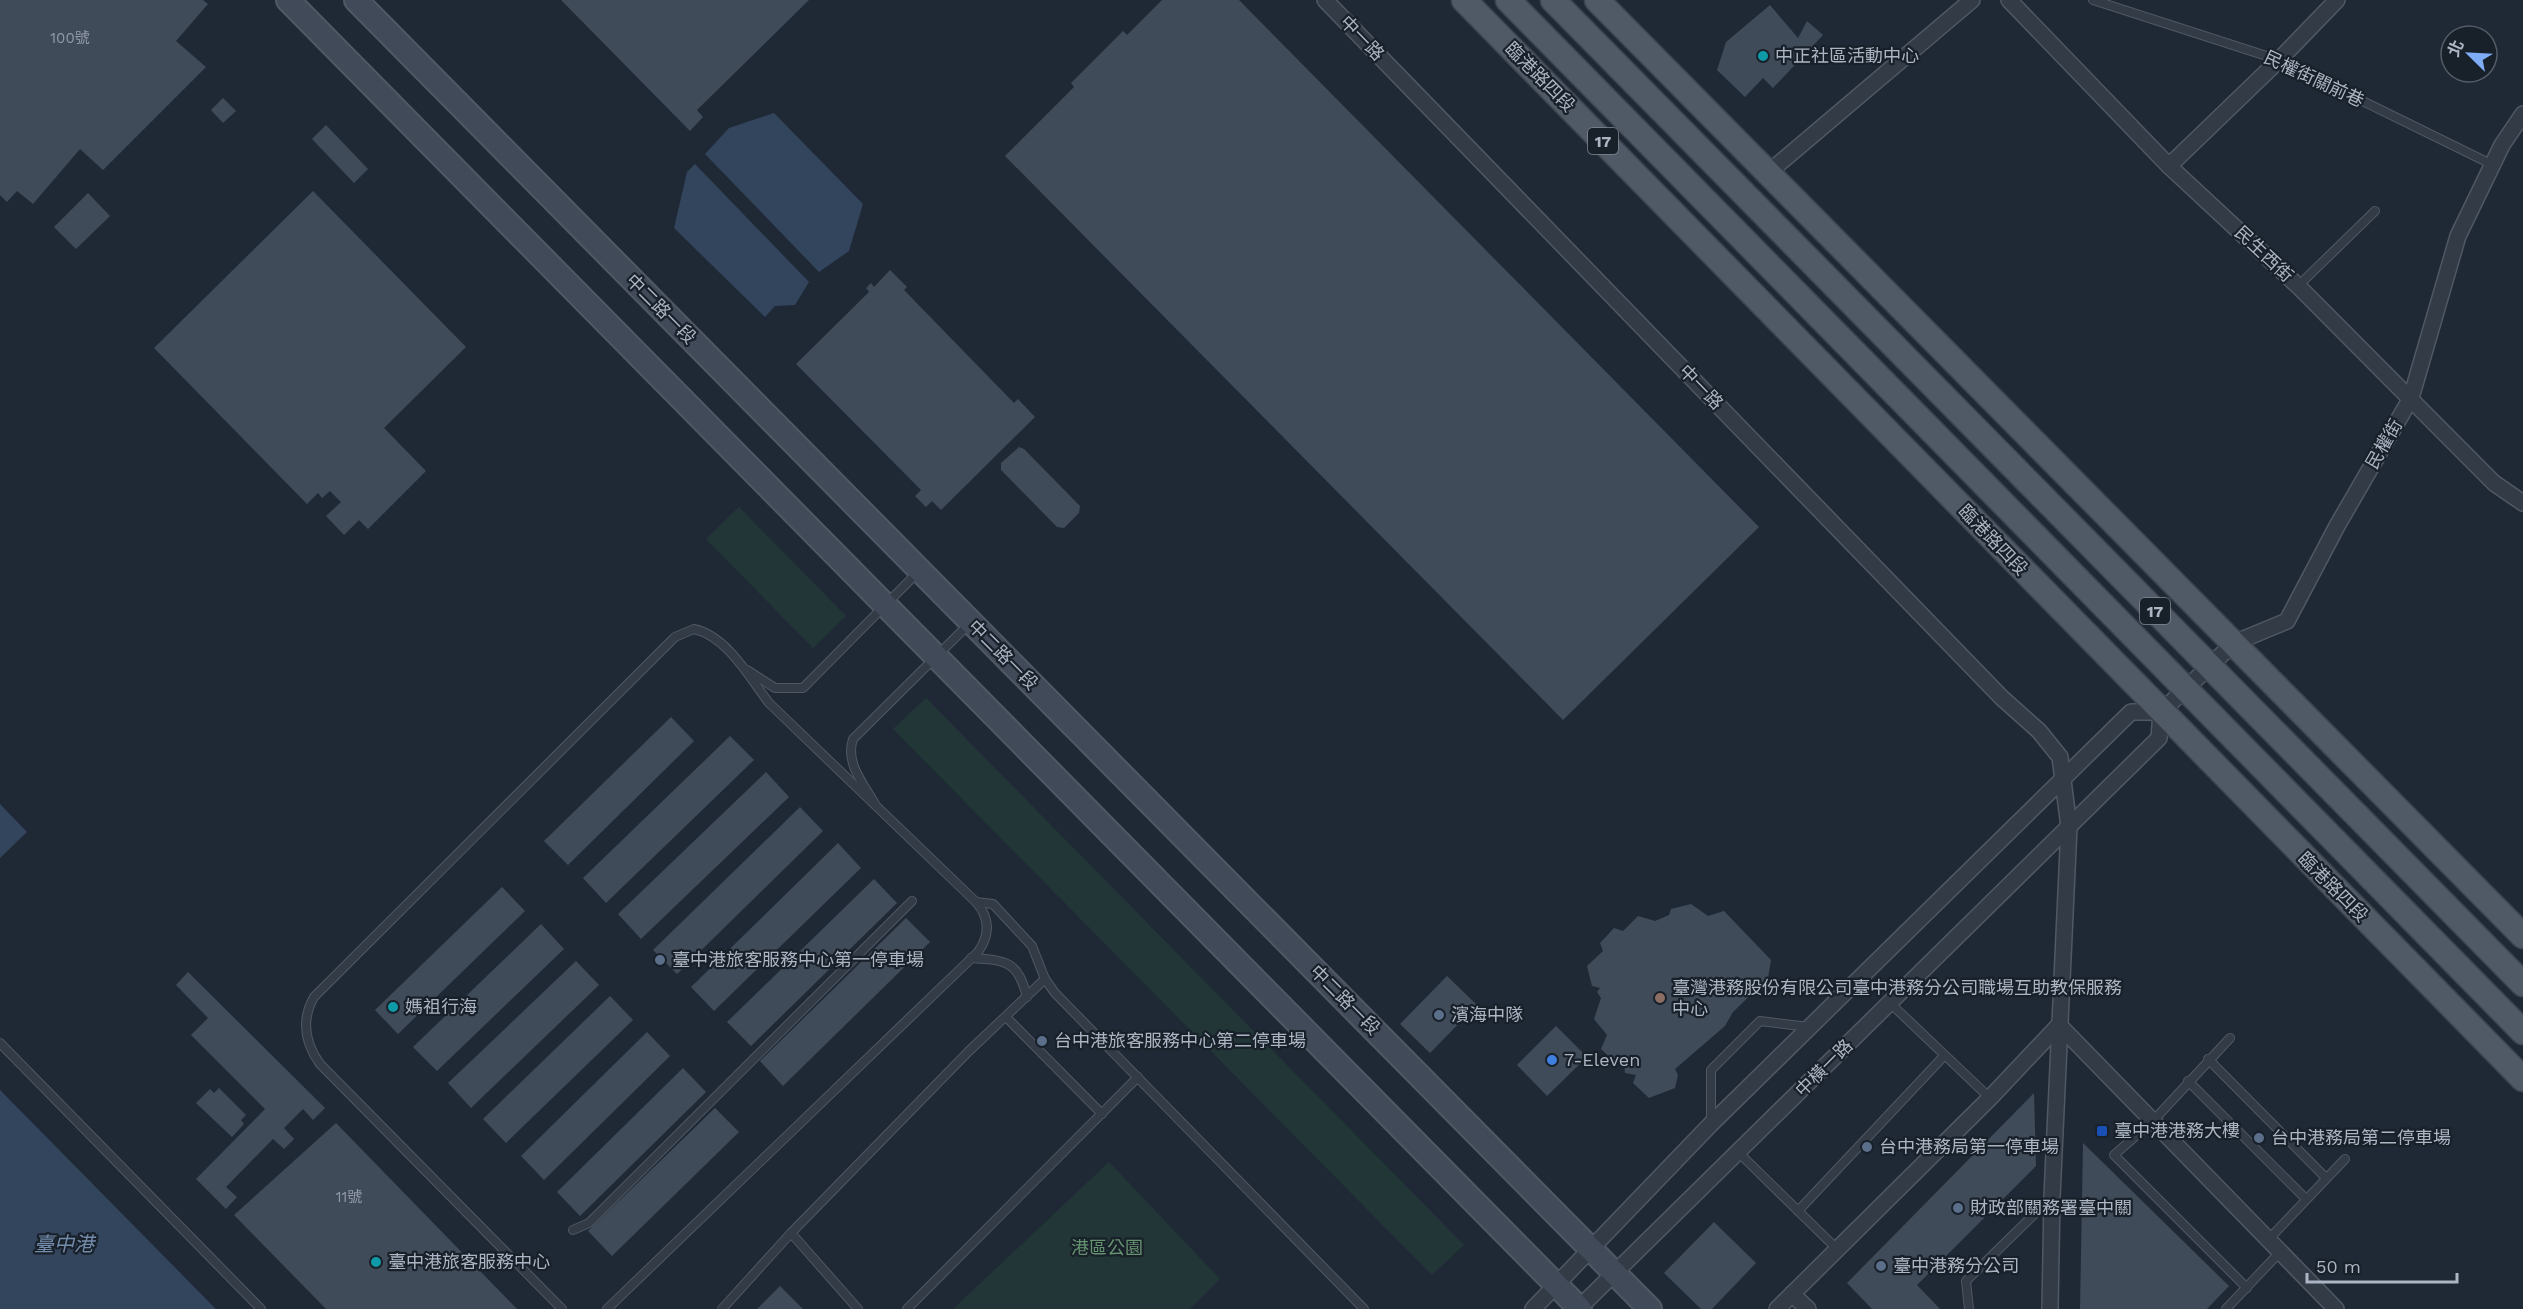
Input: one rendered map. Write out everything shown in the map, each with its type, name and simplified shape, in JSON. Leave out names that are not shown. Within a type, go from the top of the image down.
[{"type":"main road","name":"臨港路四段","points":[[1464,0],[2523,1078]]},
{"type":"main road","name":"臨港路四段","points":[[1508,0],[2523,1032]]},
{"type":"main road","name":"17","points":[[1553,0],[2523,984]]},
{"type":"main road","name":"17","points":[[1597,0],[2523,936]]},
{"type":"street","points":[[288,0],[1557,1284],[1579,1309]]},
{"type":"street","name":"中二路一段","points":[[356,0],[1650,1309]]},
{"type":"street","name":"中一路","points":[[1325,0],[1995,690],[2039,731],[2060,757],[2069,827],[2052,1197],[2050,1309]]},
{"type":"street","points":[[1768,173],[1972,0]]},
{"type":"street","name":"民生西街","points":[[2008,0],[2169,166],[2298,286],[2494,483],[2523,503]]},
{"type":"street","points":[[2169,166],[2280,60],[2337,0]]},
{"type":"street","name":"民權街","points":[[2161,712],[2234,643],[2287,621],[2337,526],[2411,398],[2458,236],[2493,165],[2523,114]]},
{"type":"street","points":[[1533,1309],[1711,1124],[2131,712],[2161,712]]},
{"type":"street","name":"中橫一路","points":[[1579,1309],[2159,738],[2161,712]]},
{"type":"street","points":[[1777,1309],[1990,1098],[2059,1025],[2336,1309]]},
{"type":"street","points":[[1792,1294],[1808,1309]]},
{"type":"lane","name":"民權街關前巷","points":[[2093,0],[2280,60],[2493,165]]},
{"type":"lane","points":[[2298,286],[2375,211]]},
{"type":"lane","points":[[741,666],[775,688],[803,688],[920,571]]},
{"type":"lane","points":[[880,813],[852,764],[850,755],[853,739],[970,622]]},
{"type":"lane","points":[[562,1309],[320,1064],[312,1053],[304,1025],[314,997],[675,637],[694,629],[714,637],[741,666],[769,704],[880,813],[976,902],[982,910],[987,928],[983,945],[971,958],[608,1309]]},
{"type":"lane","points":[[573,1230],[589,1222],[912,901]]},
{"type":"lane","points":[[976,902],[993,904],[1032,946],[1045,979],[1055,993],[1364,1309]]},
{"type":"lane","points":[[971,958],[994,959],[1012,965],[1021,975],[1027,997]]},
{"type":"lane","points":[[722,1309],[791,1233],[969,1051],[1007,1018],[1045,979]]},
{"type":"lane","points":[[1890,1003],[1990,1098]]},
{"type":"lane","points":[[1007,1018],[1102,1114]]},
{"type":"lane","points":[[1711,1124],[1711,1070],[1761,1021],[1810,1027]]},
{"type":"lane","points":[[2230,1038],[2208,1059],[2153,1121],[2114,1155],[2247,1288]]},
{"type":"lane","points":[[0,1043],[261,1309]]},
{"type":"lane","points":[[1798,1211],[1944,1056]]},
{"type":"lane","points":[[2208,1059],[2326,1178]]},
{"type":"lane","points":[[907,1309],[1138,1077]]},
{"type":"lane","points":[[2188,1081],[2306,1199]]},
{"type":"lane","points":[[1738,1152],[1837,1249]]},
{"type":"lane","points":[[2268,1240],[2345,1159]]},
{"type":"lane","points":[[1969,1309],[1966,1281],[2052,1197]]},
{"type":"lane","points":[[791,1233],[858,1309]]},
{"type":"lane","points":[[2226,1309],[2280,1252]]},
{"type":"green space","points":[[739,507],[846,616],[813,648],[706,539]]},
{"type":"green space","points":[[926,698],[1464,1245],[1432,1275],[893,729]]},
{"type":"green space","name":"港區公園","points":[[1109,1162],[1220,1279],[1190,1309],[953,1309]]},
{"type":"water","points":[[774,113],[863,204],[849,251],[819,272],[705,154],[729,128]]},
{"type":"water","points":[[695,164],[809,282],[795,305],[775,306],[765,317],[674,228],[687,172]]},
{"type":"water","points":[[0,804],[27,832],[0,858]]},
{"type":"water","name":"臺中港","points":[[0,1090],[216,1309],[0,1309]]},
{"type":"pier","points":[[0,1087],[93,1180],[219,1309],[216,1309]]},
{"type":"building","points":[[0,0],[203,0],[208,4],[176,41],[206,67],[103,170],[80,149],[33,204],[17,191],[7,202],[0,195]]},
{"type":"building","points":[[561,0],[809,0],[697,110],[703,117],[690,131]]},
{"type":"building","points":[[1162,0],[1239,0],[1759,527],[1563,720],[1005,156],[1074,87],[1071,83],[1123,31],[1127,35]]},
{"type":"building","name":"中正社區活動中心","points":[[1770,5],[1798,38],[1807,21],[1823,35],[1773,88],[1763,78],[1745,97],[1717,70],[1726,42]]},
{"type":"building","points":[[223,98],[236,111],[223,123],[211,110]]},
{"type":"building","points":[[326,125],[368,169],[354,183],[312,139]]},
{"type":"building","points":[[313,191],[466,347],[384,428],[426,471],[368,529],[359,520],[344,535],[326,516],[341,502],[330,491],[322,498],[318,493],[307,504],[154,348]]},
{"type":"building","points":[[88,193],[110,216],[76,249],[54,227]]},
{"type":"building","points":[[890,270],[907,287],[904,290],[1014,403],[1018,399],[1035,417],[941,510],[932,501],[926,507],[915,496],[921,490],[796,364],[869,292],[866,288],[871,283],[874,287]]},
{"type":"building","points":[[1019,447],[1024,449],[1080,506],[1079,513],[1064,528],[1057,527],[1001,470],[1001,463]]},
{"type":"building","points":[[671,717],[694,741],[568,865],[544,841]]},
{"type":"building","points":[[730,736],[754,760],[606,903],[583,878]]},
{"type":"building","points":[[766,772],[789,797],[641,939],[618,914]]},
{"type":"building","points":[[800,807],[823,831],[677,974],[653,950]]},
{"type":"building","points":[[838,843],[861,868],[714,1011],[691,987]]},
{"type":"building","points":[[874,879],[897,903],[751,1046],[727,1022]]},
{"type":"building","points":[[502,887],[525,911],[398,1034],[375,1010]]},
{"type":"building","points":[[1691,904],[1708,916],[1724,911],[1771,960],[1768,978],[1733,1012],[1725,1026],[1675,1069],[1678,1075],[1675,1088],[1649,1098],[1633,1083],[1636,1075],[1625,1073],[1624,1065],[1618,1065],[1601,1049],[1607,1035],[1594,1019],[1601,998],[1597,992],[1600,988],[1592,986],[1587,966],[1603,951],[1600,943],[1614,928],[1623,931],[1638,916],[1655,921],[1669,915],[1671,909]]},
{"type":"building","points":[[906,918],[930,942],[783,1086],[760,1061]]},
{"type":"building","points":[[541,924],[564,949],[437,1071],[413,1047]]},
{"type":"building","points":[[576,961],[599,985],[471,1108],[448,1083]]},
{"type":"building","points":[[188,972],[325,1108],[313,1120],[303,1109],[284,1128],[294,1139],[284,1149],[273,1139],[226,1187],[237,1197],[226,1209],[196,1179],[265,1109],[191,1035],[208,1018],[176,985]]},
{"type":"building","name":"濱海中隊","points":[[1447,976],[1477,1005],[1430,1053],[1400,1024]]},
{"type":"building","points":[[610,996],[633,1020],[506,1143],[483,1119]]},
{"type":"building","points":[[1556,1026],[1587,1057],[1547,1096],[1517,1065]]},
{"type":"building","points":[[647,1032],[670,1056],[544,1180],[521,1156]]},
{"type":"building","points":[[683,1068],[706,1092],[580,1216],[557,1192]]},
{"type":"building","points":[[219,1088],[246,1115],[241,1120],[244,1124],[232,1137],[196,1103],[210,1089],[214,1093]]},
{"type":"building","name":"財政部關務署臺中關","points":[[2034,1093],[2036,1166],[1917,1285],[1940,1309],[1872,1309],[1847,1283]]},
{"type":"building","points":[[715,1108],[739,1132],[612,1256],[588,1231]]},
{"type":"building","name":"臺中港旅客服務中心","points":[[336,1123],[517,1309],[326,1309],[234,1215]]},
{"type":"building","points":[[2083,1143],[2229,1286],[2207,1309],[2080,1309]]},
{"type":"building","points":[[1714,1222],[1756,1263],[1712,1309],[1701,1309],[1664,1273]]},
{"type":"building","points":[[780,1286],[803,1309],[757,1309]]},
{"type":"place","name":"中正社區活動中心","points":[[1763,56]]},
{"type":"place","name":"臺中港旅客服務中心第一停車場","points":[[660,960]]},
{"type":"place","name":"臺灣港務股份有限公司臺中港務分公司職場互助教保服務 中心","points":[[1660,998]]},
{"type":"place","name":"媽祖行海","points":[[393,1007]]},
{"type":"place","name":"濱海中隊","points":[[1439,1015]]},
{"type":"place","name":"台中港旅客服務中心第二停車場","points":[[1042,1041]]},
{"type":"place","name":"7-Eleven","points":[[1552,1060]]},
{"type":"place","name":"臺中港港務大樓","points":[[2102,1131]]},
{"type":"place","name":"台中港務局第二停車場","points":[[2259,1138]]},
{"type":"place","name":"台中港務局第一停車場","points":[[1867,1147]]},
{"type":"place","name":"財政部關務署臺中關","points":[[1958,1208]]},
{"type":"place","name":"臺中港旅客服務中心","points":[[376,1262]]},
{"type":"place","name":"臺中港務分公司","points":[[1881,1266]]}]
